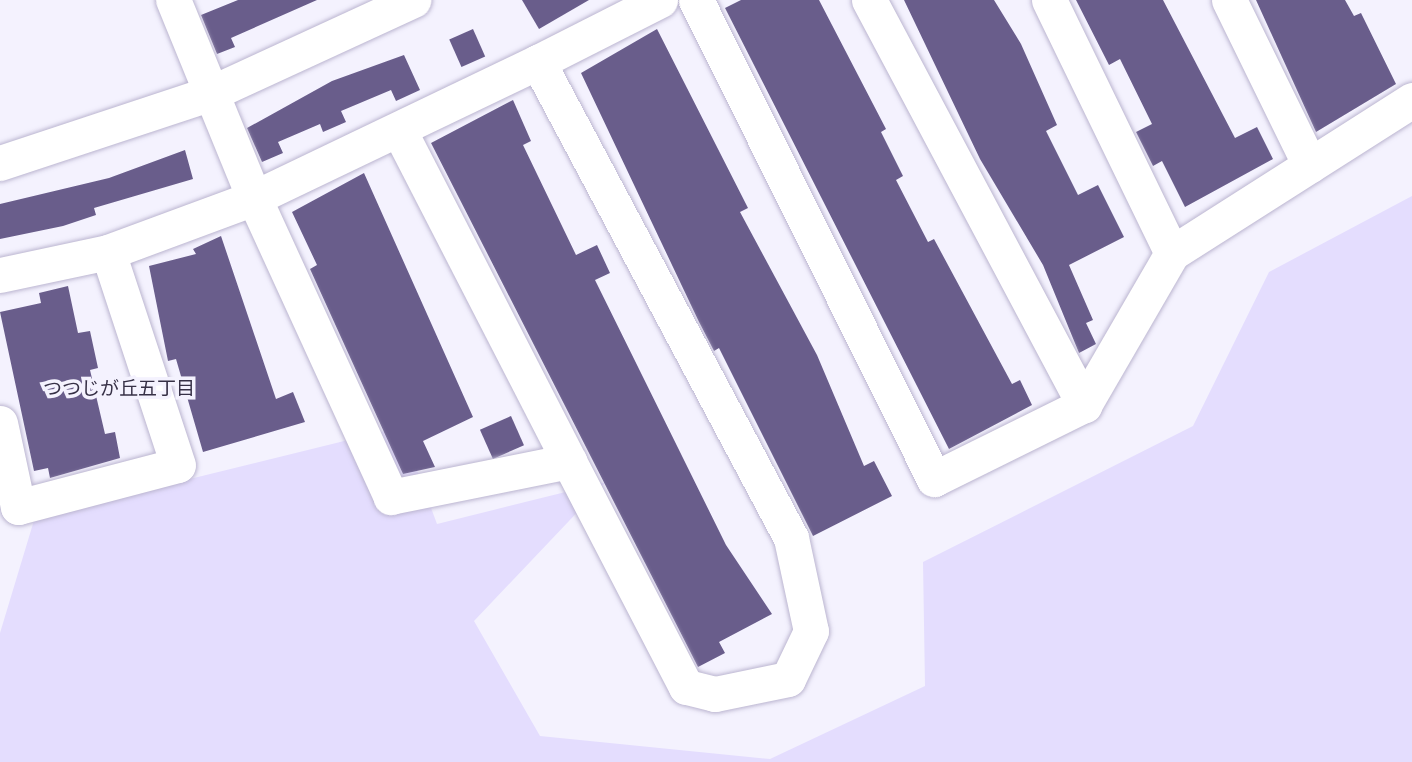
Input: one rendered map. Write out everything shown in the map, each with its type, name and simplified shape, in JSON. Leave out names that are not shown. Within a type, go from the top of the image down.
[{"type":"street","points":[[173,0],[209,94],[254,198],[391,497],[569,461]]},
{"type":"street","points":[[0,163],[209,94],[413,0]]},
{"type":"street","points":[[0,275],[108,252],[254,198],[399,130],[660,0]]},
{"type":"street","points":[[696,0],[934,479],[1084,405],[1172,253],[1412,100]]},
{"type":"street","points":[[869,0],[1084,405]]},
{"type":"street","points":[[1049,0],[1172,253]]},
{"type":"street","points":[[1229,0],[1310,165]]},
{"type":"street","points":[[399,130],[685,687],[715,694],[788,678],[811,631],[791,538],[538,62]]},
{"type":"street","points":[[0,423],[18,507],[178,465],[108,252]]},
{"type":"shaded area","points":[[1412,196],[1412,762],[0,762],[0,633],[35,517],[401,427],[437,524],[606,482],[474,621],[540,736],[770,759],[925,686],[923,562],[1193,426],[1269,272]]},
{"type":"building","points":[[238,0],[317,0],[231,38],[235,47],[217,54],[201,15]]},
{"type":"building","points":[[522,0],[589,0],[539,29]]},
{"type":"building","points":[[741,0],[819,0],[886,129],[881,132],[903,176],[896,180],[928,242],[934,239],[1012,384],[1020,380],[1032,405],[949,449],[725,8]]},
{"type":"building","points":[[904,0],[994,0],[1021,44],[1057,125],[1046,131],[1078,195],[1098,185],[1124,237],[1069,265],[1093,320],[1086,323],[1096,344],[1079,353],[1043,265],[980,159]]},
{"type":"building","points":[[1076,0],[1163,0],[1235,138],[1257,127],[1273,159],[1185,207],[1162,161],[1153,166],[1136,132],[1152,124],[1120,59],[1109,65]]},
{"type":"building","points":[[1256,0],[1345,0],[1354,16],[1361,13],[1396,84],[1316,132]]},
{"type":"building","points":[[473,29],[485,56],[461,67],[449,40]]},
{"type":"building","points":[[657,29],[748,208],[740,212],[817,355],[864,466],[874,461],[892,496],[813,536],[719,348],[714,351],[699,322],[581,73]]},
{"type":"building","points":[[404,55],[420,90],[396,101],[391,90],[341,111],[346,122],[323,132],[320,124],[278,142],[283,153],[262,162],[247,128],[332,81]]},
{"type":"building","points":[[513,100],[531,141],[523,145],[576,255],[597,245],[610,273],[595,280],[726,545],[772,614],[719,642],[725,653],[698,667],[431,143]]},
{"type":"building","points":[[185,150],[193,179],[94,208],[96,215],[63,226],[0,239],[0,204],[109,178]]},
{"type":"building","points":[[364,173],[473,417],[423,441],[435,467],[403,474],[310,269],[317,265],[292,212]]},
{"type":"building","points":[[221,236],[276,399],[293,392],[305,422],[203,452],[176,359],[168,361],[149,266],[196,254],[193,249]]},
{"type":"building","points":[[68,286],[78,333],[90,331],[98,368],[90,370],[105,434],[115,432],[120,458],[50,478],[48,468],[34,471],[0,312],[41,303],[39,293]]},
{"type":"building","points":[[511,416],[524,445],[493,459],[480,430]]},
{"type":"district","name":"つつじが丘五丁目","points":[[119,388]]}]
